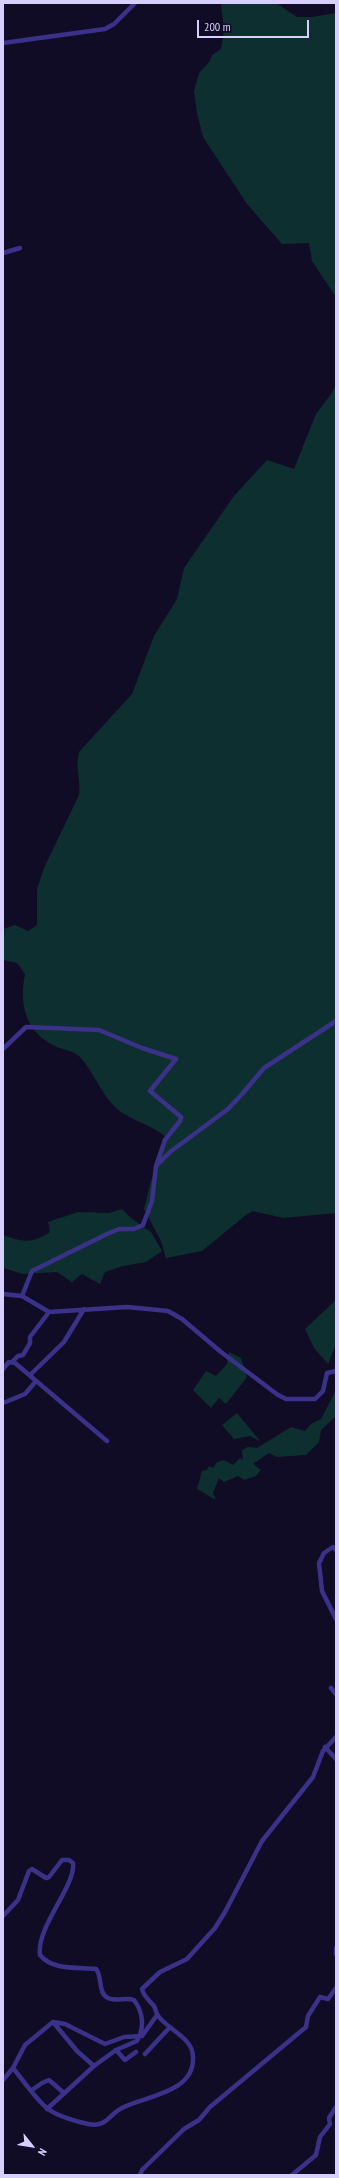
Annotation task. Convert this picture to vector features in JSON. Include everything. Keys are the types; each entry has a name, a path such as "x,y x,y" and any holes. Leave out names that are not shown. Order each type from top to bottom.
{"street":[{"path":"3,43 105,29 114,24 135,3"},
{"path":"3,253 20,248"},
{"path":"156,1166 170,1152 228,1109 243,1094 264,1068 336,1021"},
{"path":"3,1049 26,1027 99,1030 142,1048 176,1058 150,1091 181,1118 180,1122 165,1140 156,1166 152,1201 143,1225 134,1229 119,1229 32,1271 22,1296"},
{"path":"3,1294 22,1296 49,1312 127,1307 170,1312 182,1319 247,1372 285,1399 315,1399 323,1391 327,1373 336,1371"},
{"path":"30,1375 64,1342 84,1309"},
{"path":"3,1369 8,1363 24,1354 30,1343 30,1337 49,1312"},
{"path":"13,1361 107,1441"},
{"path":"3,1403 25,1394 36,1381"},
{"path":"336,1550 333,1547 325,1552 319,1563 322,1591 336,1618"},
{"path":"331,1688 336,1694"},
{"path":"13,2068 47,2109 55,2114 87,2124 101,2124 111,2118 122,2108 166,2092 179,2085 191,2069 193,2050 188,2043 157,2015 155,2007 143,1993 143,1988 160,1972 187,1959 218,1924 262,1841 313,1778 325,1748 336,1737"},
{"path":"325,1748 336,1759"},
{"path":"3,1916 18,1900 29,1871 35,1870 46,1878 49,1877 62,1860 69,1860 73,1863 72,1876 48,1925 40,1955 48,1962 65,1967 96,1969 101,1979 101,1989 107,1997 134,2000 142,2016 139,2037"},
{"path":"336,1948 336,1954"},
{"path":"140,2175 142,2170 184,2129 199,2120 210,2107 294,2039 307,2026 308,2016 319,1998 328,1999 336,1988"},
{"path":"47,2109 94,2066 116,2050 137,2041 139,2037 146,2032 157,2015"},
{"path":"3,2080 13,2068 25,2045 53,2022 65,2024 105,2044 124,2037 139,2037"},
{"path":"53,2022 77,2051 94,2066"},
{"path":"145,2054 170,2027"},
{"path":"116,2050 125,2060 136,2052"},
{"path":"32,2090 42,2082 49,2080 64,2093"},
{"path":"292,2175 316,2155 320,2137 329,2125 329,2118 336,2107"}],"green space":[{"path":"221,3 276,3 297,17 312,17 336,13 336,297 312,261 309,243 282,244 247,204 203,137 197,113 194,91 199,73 210,61 212,55 221,49 224,31"},
{"path":"336,384 336,1213 283,1218 253,1211 202,1251 166,1258 161,1241 144,1209 151,1181 167,1138 154,1129 125,1115 113,1105 104,1094 89,1068 77,1055 71,1051 55,1046 37,1033 26,1016 23,996 25,974 17,963 3,960 3,929 15,925 28,931 37,925 37,889 44,868 79,795 79,752 132,694 154,636 177,599 184,568 234,496 267,460 294,469 316,414 332,393"},
{"path":"122,1209 131,1218 151,1232 162,1251 146,1262 123,1266 105,1272 100,1284 82,1274 72,1282 57,1272 23,1274 3,1268 3,1235 27,1241 38,1239 50,1232 48,1222 78,1212 109,1213"},
{"path":"336,1300 336,1344 328,1364 314,1348 305,1329"},
{"path":"229,1352 241,1358 247,1377 226,1404 219,1398 211,1408 193,1390 206,1371 216,1376 227,1364"},
{"path":"336,1390 336,1416 321,1430 319,1442 306,1455 277,1457 269,1453 253,1464 261,1470 256,1476 244,1480 238,1476 224,1482 219,1478 213,1493 216,1500 197,1489 202,1471 207,1470 209,1466 213,1468 217,1462 224,1460 233,1465 240,1458 243,1460 242,1450 248,1447 257,1448 291,1427 305,1431 311,1424 321,1419"},
{"path":"237,1413 260,1441 250,1436 234,1439 222,1425"}]}
